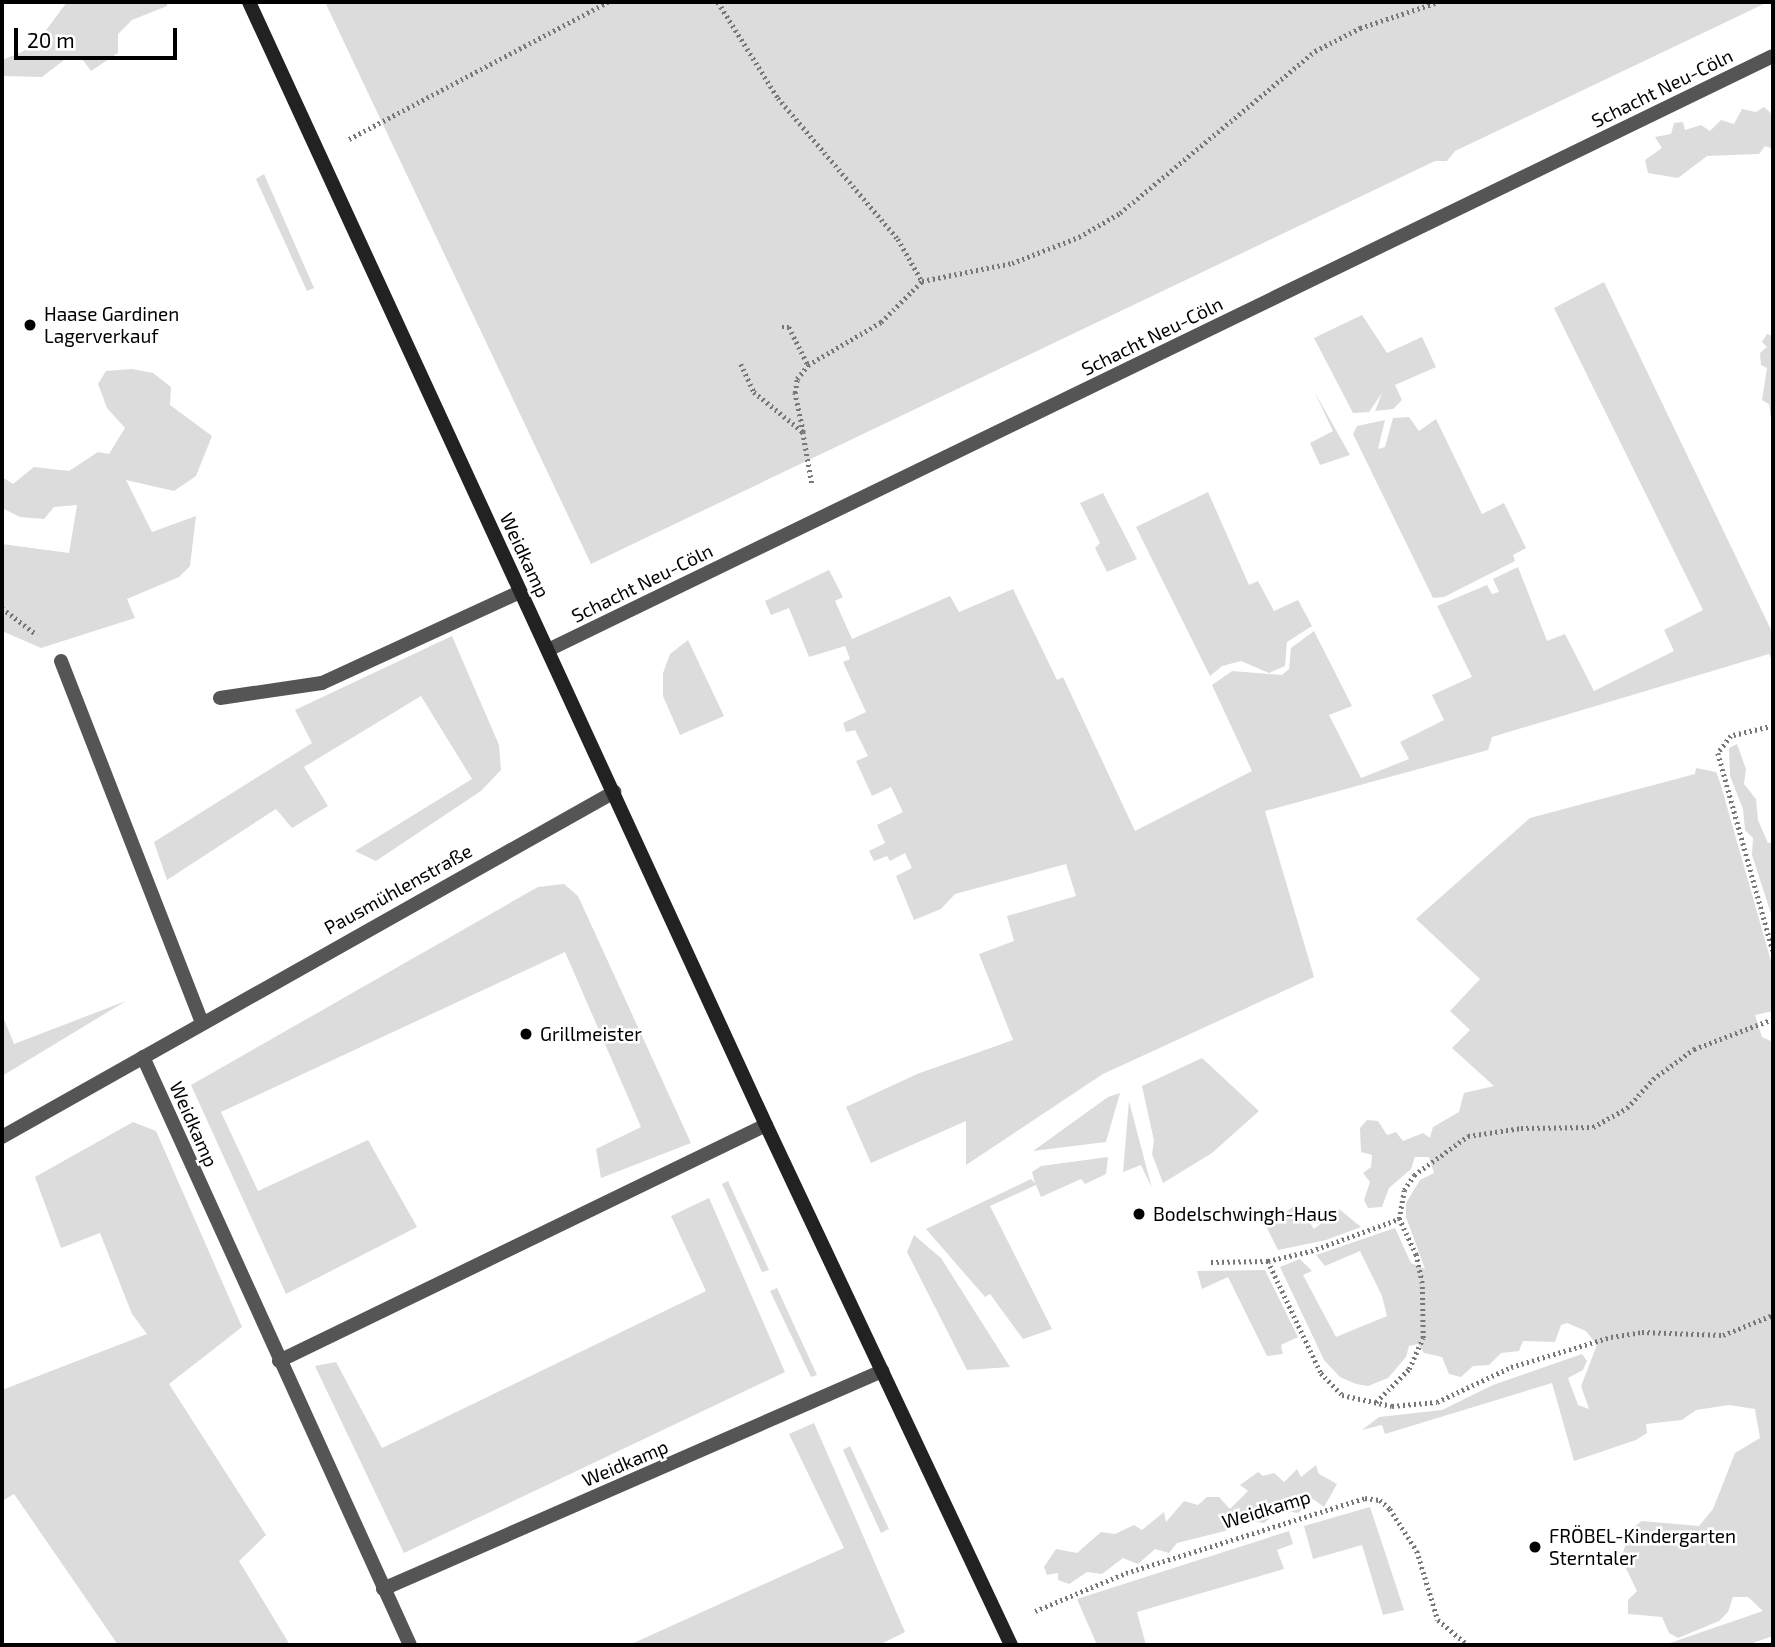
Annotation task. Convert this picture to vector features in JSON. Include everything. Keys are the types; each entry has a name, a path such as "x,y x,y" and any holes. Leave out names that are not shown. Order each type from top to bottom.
{"street":[{"name":"Weidkamp","path":"249,2 766,1125 1011,1645"},
{"name":"Schacht Neu-Cöln","path":"548,650 1773,56"},
{"path":"220,698 323,683 520,592"},
{"path":"61,661 201,1021"},
{"name":"Pausmühlenstraße","path":"2,1138 201,1021 614,792"},
{"name":"Weidkamp","path":"143,1057 410,1645"},
{"path":"279,1361 766,1125"},
{"name":"Weidkamp","path":"383,1589 882,1371"}],"path":[{"path":"319,155 608,2"},
{"path":"718,2 778,98 898,239 922,281"},
{"path":"818,520 795,394 797,379 808,365 881,322 922,281 1012,263 1079,237 1120,213 1307,56 1360,28 1438,2"},
{"path":"782,327 789,327 808,365"},
{"path":"741,364 754,392 803,432"},
{"path":"2,608 61,661"},
{"path":"1773,726 1731,736 1718,753 1773,951"},
{"path":"1375,1403 1409,1369 1423,1338 1422,1283 1416,1255 1399,1219 1404,1190 1414,1175 1468,1136 1521,1128 1593,1127 1627,1108 1653,1079 1694,1049 1773,1019"},
{"path":"1211,1262 1268,1261 1311,1251 1399,1219"},
{"path":"1268,1261 1321,1373 1342,1395 1375,1403 1417,1406 1437,1402 1511,1367 1611,1337 1642,1332 1723,1335 1773,1315"},
{"name":"Weidkamp","path":"1001,1625 1126,1573 1365,1498 1380,1500 1390,1509 1417,1551 1438,1620 1468,1645"}],"shaded area":[{"path":"67,2 167,2 167,6 132,20 118,34 118,53 91,71 80,56 64,60 42,77 2,76 2,60 22,52 41,37"},
{"path":"325,2 1768,2 1455,151 1447,161 1435,161 591,564"},
{"path":"1764,107 1773,115 1773,149 1765,146 1759,154 1707,156 1678,178 1648,173 1645,160 1662,148 1655,137 1671,134 1674,123 1683,122 1685,130 1701,125 1710,131 1721,120 1734,124 1742,109 1756,112"},
{"path":"264,174 314,288 307,291 256,179"},
{"path":"1604,282 1773,634 1773,663 1769,654 1492,737 1488,750 1265,811 1314,977 1103,1074 966,1165 966,1121 871,1163 846,1107 917,1074 1013,1040 979,954 1014,941 1007,916 1076,896 1066,864 955,894 941,909 914,920 896,876 912,868 905,853 890,861 887,856 874,861 869,851 885,843 877,825 903,812 891,787 872,796 856,761 868,756 855,730 846,732 843,723 866,712 843,662 850,659 845,646 809,657 789,608 771,615 765,601 829,570 843,597 835,601 852,639 950,596 959,612 1013,589 1057,680 1063,677 1135,831 1252,771 1212,685 1232,671 1282,675 1289,669 1291,648 1314,631 1352,706 1329,715 1361,778 1409,759 1400,742 1444,720 1432,695 1472,677 1437,606 1487,585 1492,594 1499,592 1493,579 1518,567 1547,641 1565,634 1594,691 1674,651 1664,630 1703,610 1554,308"},
{"path":"1362,315 1387,353 1422,337 1436,367 1395,385 1402,400 1393,409 1375,411 1382,393 1369,412 1353,413 1314,338"},
{"path":"1767,334 1773,336 1773,426 1769,404 1762,400 1767,368 1761,365 1760,353 1767,347 1762,342"},
{"path":"132,369 153,373 171,387 170,405 212,436 196,476 174,491 126,480 152,532 196,516 190,566 179,577 127,599 135,618 41,648 2,631 2,544 69,553 77,505 54,507 44,519 20,517 2,508 2,477 13,484 34,467 69,471 98,452 109,454 125,428 107,408 98,384 106,371"},
{"path":"1314,391 1350,455 1320,465 1310,443 1333,431"},
{"path":"1409,417 1419,431 1436,419 1482,514 1504,503 1526,548 1513,555 1515,561 1444,597 1433,598 1353,434 1357,426 1385,420 1378,449 1385,447 1393,418"},
{"path":"1208,492 1249,585 1258,581 1274,611 1298,600 1312,626 1287,642 1285,666 1269,673 1241,661 1222,666 1210,676 1136,527"},
{"path":"1103,493 1137,559 1107,572 1095,548 1100,543 1080,503"},
{"path":"452,636 499,745 501,770 481,791 376,861 355,851 472,779 421,696 304,767 328,806 292,828 276,809 167,880 154,842 312,743 295,710"},
{"path":"688,640 724,716 680,735 663,696 663,673 670,654"},
{"path":"1737,744 1746,769 1744,784 1756,799 1758,820 1768,843 1773,842 1773,920 1752,855 1753,838 1745,830 1743,809 1730,776 1729,748"},
{"path":"1696,768 1716,772 1720,782 1773,968 1773,1011 1755,1015 1762,1037 1773,1042 1773,1636 1747,1645 1664,1645 1763,1611 1748,1597 1733,1597 1728,1612 1719,1621 1678,1638 1669,1633 1662,1617 1628,1614 1628,1600 1637,1591 1621,1558 1631,1529 1642,1521 1699,1526 1713,1509 1735,1453 1760,1438 1755,1409 1729,1405 1696,1410 1682,1420 1646,1424 1647,1433 1636,1440 1574,1461 1552,1383 1385,1434 1382,1425 1362,1430 1379,1417 1442,1410 1493,1385 1582,1354 1587,1361 1583,1370 1568,1378 1578,1405 1589,1409 1581,1386 1597,1345 1586,1331 1567,1323 1561,1325 1555,1342 1523,1341 1519,1351 1501,1353 1489,1365 1473,1366 1461,1377 1449,1374 1442,1357 1424,1353 1418,1344 1409,1346 1406,1357 1388,1378 1368,1386 1356,1384 1340,1377 1324,1360 1280,1267 1300,1259 1312,1271 1303,1275 1336,1337 1387,1316 1382,1296 1360,1251 1325,1266 1316,1255 1395,1228 1411,1263 1425,1269 1406,1217 1406,1203 1420,1180 1434,1173 1429,1157 1415,1157 1411,1169 1389,1188 1382,1207 1368,1208 1364,1200 1370,1182 1363,1173 1371,1167 1372,1155 1361,1152 1360,1128 1367,1120 1378,1121 1387,1135 1396,1132 1403,1141 1423,1133 1430,1138 1433,1127 1459,1112 1464,1093 1494,1086 1452,1048 1470,1030 1450,1011 1480,979 1416,919 1530,818 1695,774"},
{"path":"564,884 578,896 691,1143 601,1178 596,1149 641,1127 565,952 221,1112 258,1191 368,1140 417,1227 286,1294 191,1085 538,887"},
{"path":"126,1001 2,1076 2,1014 14,1044"},
{"path":"1202,1058 1259,1111 1212,1153 1163,1183 1152,1154 1154,1141 1142,1086"},
{"path":"1120,1093 1106,1142 1033,1151 1108,1097"},
{"path":"1129,1101 1152,1188 1141,1165 1123,1172"},
{"path":"133,1122 156,1131 242,1327 169,1384 266,1535 239,1561 290,1645 118,1645 14,1494 2,1501 2,1390 147,1334 132,1314 100,1233 61,1248 35,1177"},
{"path":"1108,1157 1106,1174 1085,1184 1081,1179 1041,1197 1036,1185 990,1206 1052,1329 1023,1339 990,1294 985,1297 926,1229 1031,1179 1035,1183 1032,1172 1041,1166"},
{"path":"728,1181 769,1270 762,1272 722,1184"},
{"path":"709,1198 785,1372 404,1553 315,1366 336,1362 382,1448 706,1291 671,1216"},
{"path":"1297,1204 1314,1229 1339,1209 1361,1227 1326,1240 1278,1250 1266,1226"},
{"path":"914,1235 941,1258 1010,1367 967,1370 907,1252"},
{"path":"1265,1270 1298,1337 1281,1345 1283,1354 1267,1356 1228,1277 1202,1289 1197,1271"},
{"path":"777,1288 817,1375 811,1377 770,1291"},
{"path":"814,1423 905,1632 879,1645 629,1645 844,1548 789,1434"},
{"path":"850,1446 889,1529 881,1533 843,1450"},
{"path":"1316,1465 1319,1474 1337,1484 1324,1507 1313,1499 1298,1513 1280,1510 1264,1523 1239,1519 1229,1530 1177,1543 1169,1553 1155,1549 1138,1564 1123,1558 1102,1574 1087,1572 1069,1584 1058,1580 1058,1573 1047,1575 1044,1567 1056,1549 1077,1553 1101,1532 1115,1534 1134,1525 1142,1530 1164,1512 1166,1522 1184,1501 1198,1505 1207,1497 1219,1497 1230,1509 1248,1491 1240,1485 1258,1472 1263,1476 1274,1473 1284,1482 1297,1469 1301,1477"},
{"path":"1370,1507 1404,1610 1383,1615 1362,1545 1313,1559 1304,1526"},
{"path":"1289,1531 1293,1544 1277,1550 1284,1569 1137,1612 1146,1645 1097,1645 1077,1599"}],"place":[{"name":"Haase Gardinen Lagerverkauf","path":"30,325"},
{"name":"Grillmeister","path":"526,1034"},
{"name":"Bodelschwingh-Haus","path":"1139,1214"},
{"name":"FRÖBEL-Kindergarten Sterntaler","path":"1535,1547"}]}
